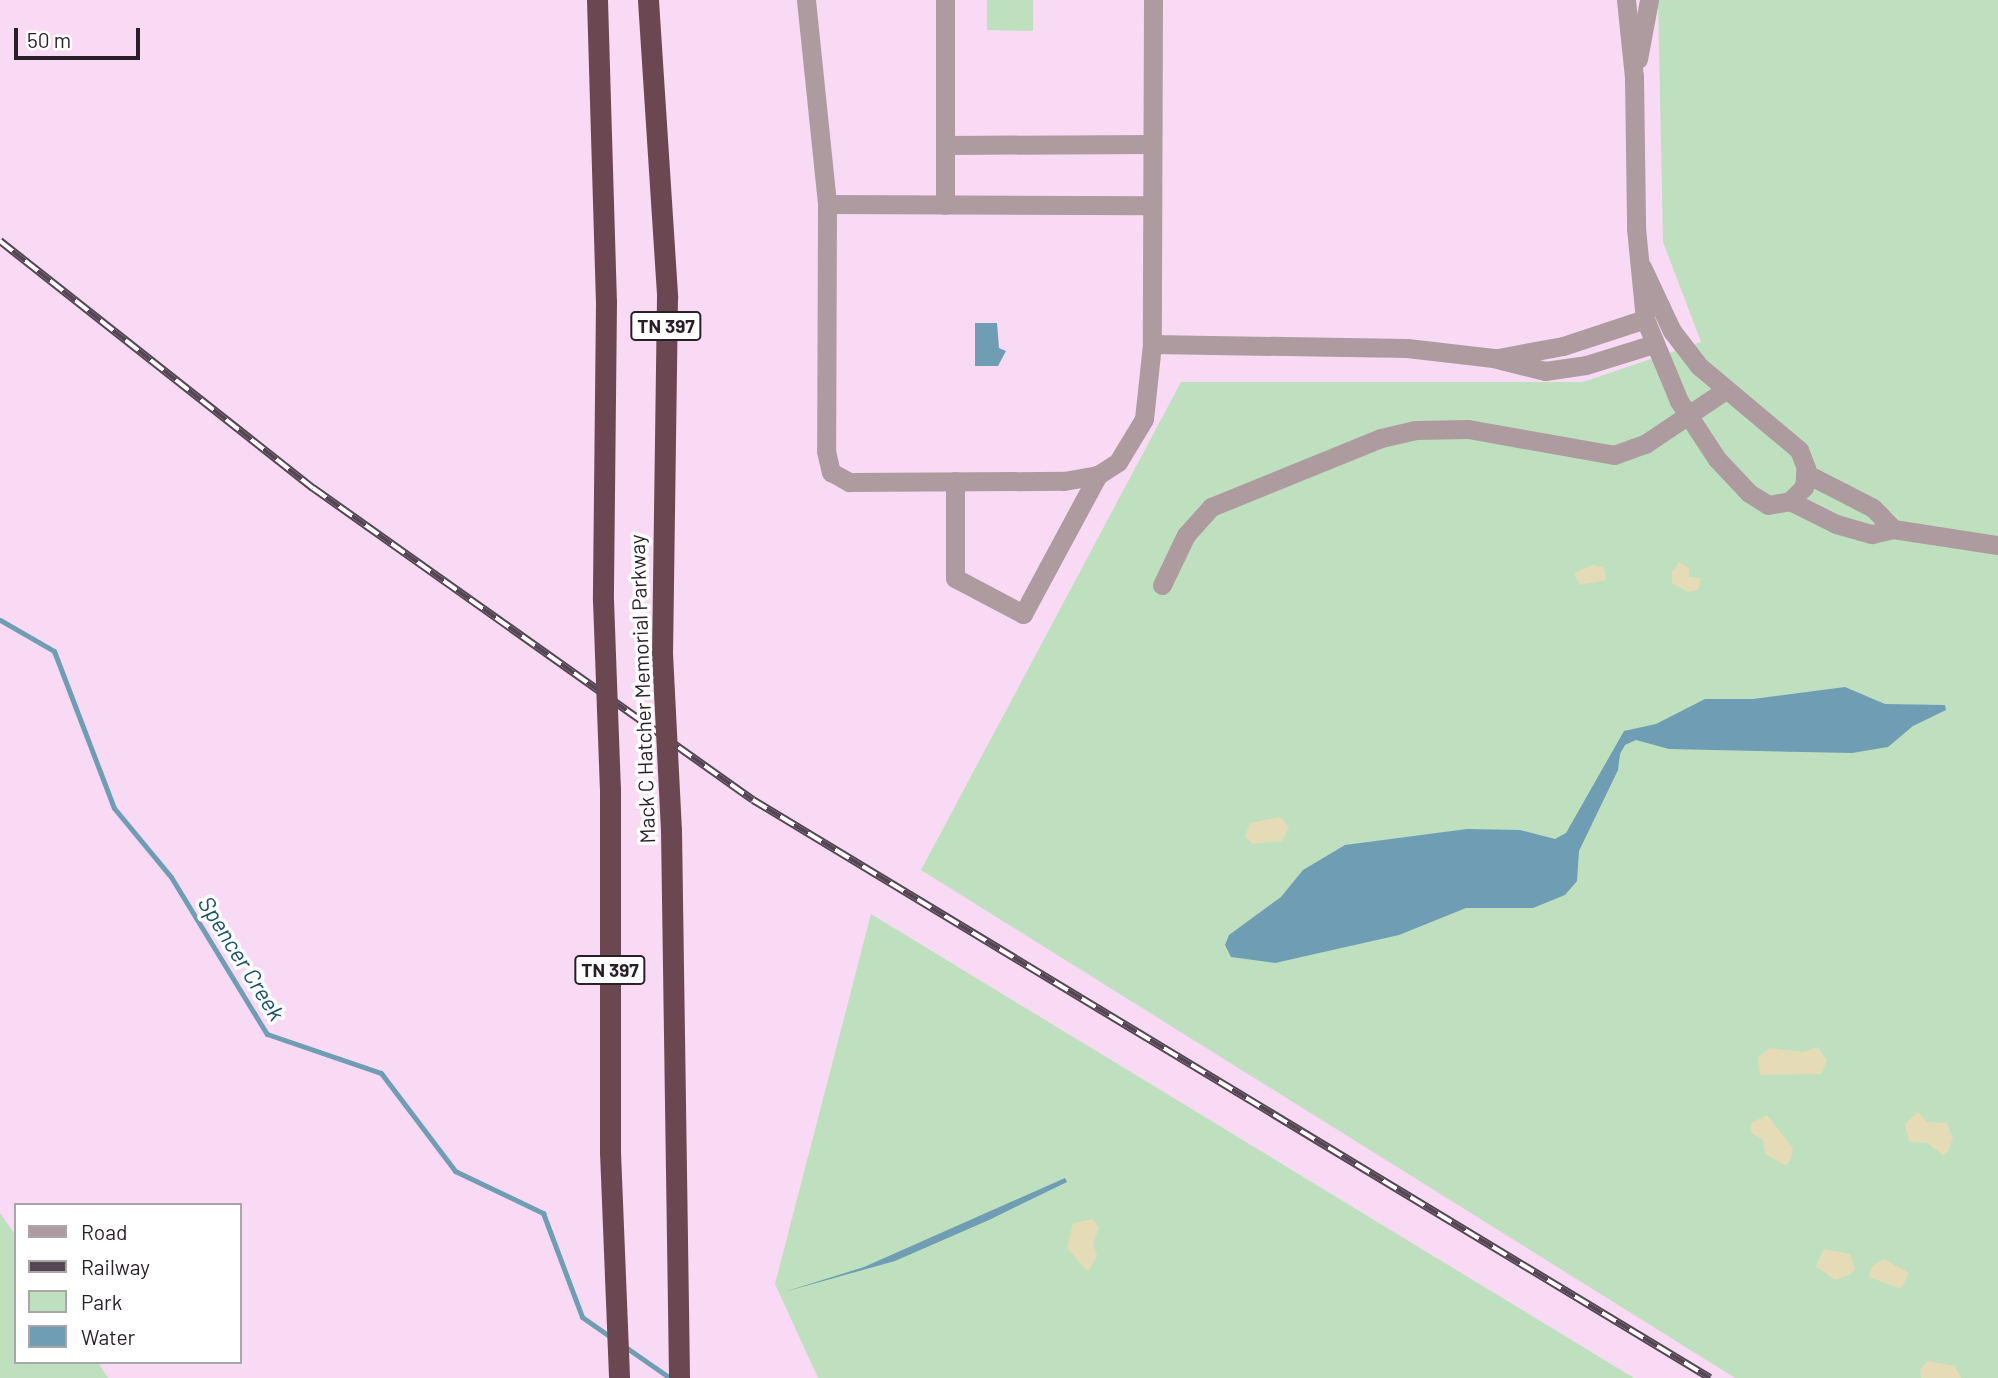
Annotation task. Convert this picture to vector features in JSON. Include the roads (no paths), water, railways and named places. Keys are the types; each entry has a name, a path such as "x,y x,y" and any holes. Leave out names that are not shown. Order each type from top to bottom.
{"highway":[{"name":"Mack C Hatcher Memorial Parkway","path":"597,0 606,302 603,600 610,788 610,1152 619,1378"},
{"name":"Mack C Hatcher Memorial Parkway","path":"648,0 667,297 662,653 671,830 679,1378"}],"street":[{"path":"806,0 827,204 829,468 837,478 849,482 1064,481 1098,475 1118,462 1144,419 1152,344 1153,0"},
{"path":"945,0 945,205"},
{"path":"1626,0 1634,77 1636,228 1642,267 1644,319 1689,416 1717,458 1749,493 1768,505 1790,501 1848,527 1872,534 1893,529 1998,545"},
{"path":"1634,77 1649,0"},
{"path":"945,145 1153,144"},
{"path":"827,204 1152,205"},
{"path":"1642,267 1672,331 1724,391 1799,450 1805,473 1804,487 1790,501"},
{"path":"1493,358 1563,346 1644,319"},
{"path":"1152,344 1375,346 1493,358 1526,369 1565,370 1654,344"},
{"path":"1162,585 1186,535 1211,507 1381,438 1415,430 1468,429 1614,455 1636,449 1724,391"},
{"path":"1805,473 1874,508 1893,529"},
{"path":"955,481 955,578 1023,614 1098,475"}],"water":[{"path":"975,323 997,323 999,348 1006,351 998,366 975,366"},
{"path":"1845,687 1885,704 1945,705 1946,710 1913,726 1888,747 1852,753 1669,749 1636,740 1625,745 1620,754 1618,770 1579,851 1577,881 1565,895 1533,908 1466,908 1399,935 1275,963 1231,957 1225,945 1229,935 1281,897 1303,870 1345,845 1467,829 1520,830 1555,839 1566,833 1624,731 1656,724 1705,699 1753,699"},
{"path":"1065,1178 1067,1182 895,1261 784,1292 864,1267"}],"waterway":[{"name":"Spencer Creek","path":"0,620 54,651 114,808 171,877 267,1034 381,1073 455,1171 543,1213 582,1317 613,1339"},
{"name":"Spencer Creek","path":"624,1346 670,1378"}],"railway":[{"path":"0,241 313,488 753,800 1710,1378"}]}
